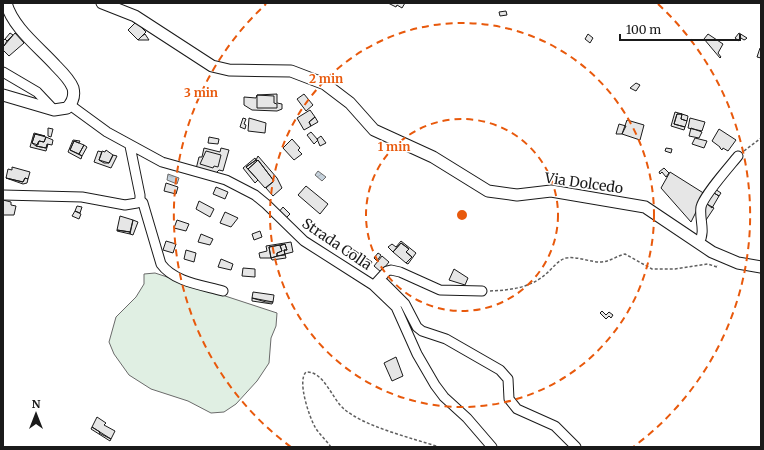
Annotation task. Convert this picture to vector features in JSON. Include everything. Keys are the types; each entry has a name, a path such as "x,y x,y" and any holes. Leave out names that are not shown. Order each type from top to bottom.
{"main road":[{"path":"3,95 54,110 67,108 73,98 71,84 17,24 9,13 6,3"},
{"name":"Via Dolcedo","path":"102,3 135,16 212,66 229,70 291,71 325,84 350,103 374,130 433,157 488,191 518,195 551,191 645,207 712,252 738,263 761,267"}],"street":[{"path":"3,72 37,92 54,110"},
{"name":"Strada Colla","path":"70,105 91,121 130,146 168,164 226,180 255,195 304,241 376,283 396,307 417,354 440,391 453,407 467,418 492,447"},
{"path":"130,146 140,200 143,203 161,264 175,277 223,291"},
{"path":"699,243 703,237 701,206 719,179 738,156"},
{"path":"3,195 82,197 125,205 136,203 140,200"},
{"path":"376,283 383,275 391,270 400,272 440,290 482,290"},
{"path":"376,283 384,283 405,304 417,327 422,331 432,336 446,339 500,370 508,379 509,399 516,408 555,426 576,447"}],"path":[{"path":"738,156 761,138"},
{"path":"482,290 507,290 532,284 566,258 574,258 592,262 606,262 625,254 643,262 647,267 662,269 708,264 717,267 716,264 710,261"},
{"path":"331,447 315,427 310,415 302,380 306,372 315,374 329,389 342,408 351,415 391,431 439,447"}],"green space":[{"path":"155,273 277,313 276,326 271,338 269,363 257,381 236,404 224,412 211,413 188,401 151,389 129,375 114,354 109,342 116,317 136,297 144,284 144,274"}],"water":[{"path":"318,171 326,177 322,181 315,175"},
{"path":"168,174 179,178 177,184 167,180"}],"building":[{"path":"388,3 405,3 402,8"},
{"path":"506,11 507,15 500,16 499,12"},
{"path":"136,22 146,32 138,40 128,30"},
{"path":"10,33 13,35 7,41 5,39"},
{"path":"15,33 24,43 9,56 3,50 3,47"},
{"path":"739,33 747,38 744,40 741,38 739,41 735,38"},
{"path":"145,34 149,40 138,40 142,36"},
{"path":"588,34 593,38 590,43 585,39"},
{"path":"708,34 723,44 718,53 721,57 720,58 704,39"},
{"path":"5,39 7,41 4,46 3,41"},
{"path":"760,48 761,49 761,58 757,57"},
{"path":"636,83 640,85 636,91 630,88"},
{"path":"277,94 277,103 282,104 282,109 277,111 252,110 244,105 244,97 256,98 257,95"},
{"path":"304,94 313,105 306,111 297,99"},
{"path":"257,95 274,96 274,103 277,104 277,108 257,108"},
{"path":"310,110 315,117 309,122 311,126 304,130 297,118"},
{"path":"675,112 682,114 677,114 674,124 685,127 684,130 671,126"},
{"path":"677,114 682,114 681,119 687,121 685,127 674,124"},
{"path":"682,114 688,116 687,121 681,119"},
{"path":"315,117 318,122 311,126 309,122"},
{"path":"243,118 246,119 244,124 246,125 245,129 240,127"},
{"path":"249,118 266,123 265,133 248,131"},
{"path":"690,118 705,122 702,131 688,128"},
{"path":"627,120 644,125 640,140 622,134"},
{"path":"619,124 626,126 622,134 616,134"},
{"path":"48,128 53,129 51,137 48,136"},
{"path":"691,128 702,132 699,138 689,136"},
{"path":"719,129 736,140 728,151 723,148 722,150 712,141"},
{"path":"311,132 318,140 314,144 307,135"},
{"path":"34,133 45,136 35,134 32,143 36,146 46,148 48,144 46,151 30,147"},
{"path":"35,134 46,137 44,142 39,141 38,145 32,143"},
{"path":"321,136 326,143 320,146 317,139"},
{"path":"46,137 53,140 52,145 47,144 46,148 36,146 39,141 44,142"},
{"path":"209,137 219,139 218,144 208,143"},
{"path":"695,138 707,141 704,148 692,144"},
{"path":"292,139 300,148 298,150 302,154 294,160 283,148"},
{"path":"73,140 80,141 79,143 74,141 70,150 82,156 81,159 68,152"},
{"path":"74,141 84,145 79,154 70,150"},
{"path":"84,145 87,147 82,156 79,154"},
{"path":"204,148 220,152 221,148 229,150 223,171 219,170 215,174 196,169 199,157 202,157"},
{"path":"666,148 672,149 671,153 665,151"},
{"path":"106,150 113,155 109,163 99,160 102,151 105,152"},
{"path":"98,151 102,152 99,160 104,163 109,163 113,155 117,156 111,168 94,162"},
{"path":"206,151 221,155 218,167 214,166 213,168 200,164"},
{"path":"258,156 277,178 282,188 273,196 266,188 274,181 258,160 256,160"},
{"path":"255,158 256,160 246,167 258,180 255,183 243,168"},
{"path":"256,160 257,161 248,169 246,167"},
{"path":"258,160 274,181 265,188 248,169"},
{"path":"12,167 30,172 28,179 25,178 23,182 6,178 8,169 12,170"},
{"path":"664,168 669,173 666,177 662,172 660,174 659,172"},
{"path":"670,172 705,194 691,222 661,188"},
{"path":"6,178 23,182 25,178 28,179 27,183 23,184"},
{"path":"166,183 178,187 176,194 164,191"},
{"path":"306,186 328,204 320,214 298,195"},
{"path":"216,187 228,192 225,199 213,194"},
{"path":"715,189 721,193 719,196 714,193 711,195"},
{"path":"714,193 719,196 712,208 707,204 711,195"},
{"path":"3,200 11,202 11,205 16,206 14,215 3,215"},
{"path":"199,201 214,209 210,217 196,209"},
{"path":"707,204 714,208 706,220 702,212"},
{"path":"77,206 82,207 80,213 75,211"},
{"path":"283,207 290,214 285,219 278,213"},
{"path":"75,211 81,214 79,219 72,216"},
{"path":"225,212 238,218 231,227 220,223"},
{"path":"120,216 133,220 130,232 117,230"},
{"path":"133,220 138,222 133,235 130,234"},
{"path":"177,220 189,224 186,231 174,228"},
{"path":"117,231 130,232 130,234"},
{"path":"260,231 262,237 254,240 252,234"},
{"path":"201,234 213,239 210,245 198,242"},
{"path":"166,241 176,244 173,253 163,250"},
{"path":"401,241 416,253 408,264 406,263 412,257 406,252 409,249 401,243 393,252 388,247 392,244 396,247"},
{"path":"291,242 293,252 285,254 284,250 287,250 285,244 269,247 271,258 260,258 259,253 267,251 266,246"},
{"path":"401,243 409,249 406,252 412,257 406,263 393,252"},
{"path":"285,244 287,250 284,250 285,255 277,256 277,253 282,251 280,246"},
{"path":"280,245 282,251 277,253 277,256 271,258 269,247"},
{"path":"351,248 372,262 367,270 346,256"},
{"path":"186,250 196,253 194,262 184,259"},
{"path":"378,253 381,255 377,261 374,258"},
{"path":"285,254 286,258 272,260 271,258"},
{"path":"382,256 389,262 381,272 374,266"},
{"path":"221,259 233,264 231,270 218,267"},
{"path":"243,268 255,269 255,277 242,276"},
{"path":"454,269 468,278 465,285 449,280"},
{"path":"253,292 274,295 273,302 252,298"},
{"path":"252,298 266,302 273,302 272,304 252,301"},
{"path":"602,311 606,315 609,312 613,315 611,318 609,316 606,319 600,313"},
{"path":"396,357 403,376 392,381 384,363"},
{"path":"97,417 106,423 104,425 115,431 111,439 92,427"},
{"path":"92,427 100,432 99,433 111,439 110,441 91,429"}]}
